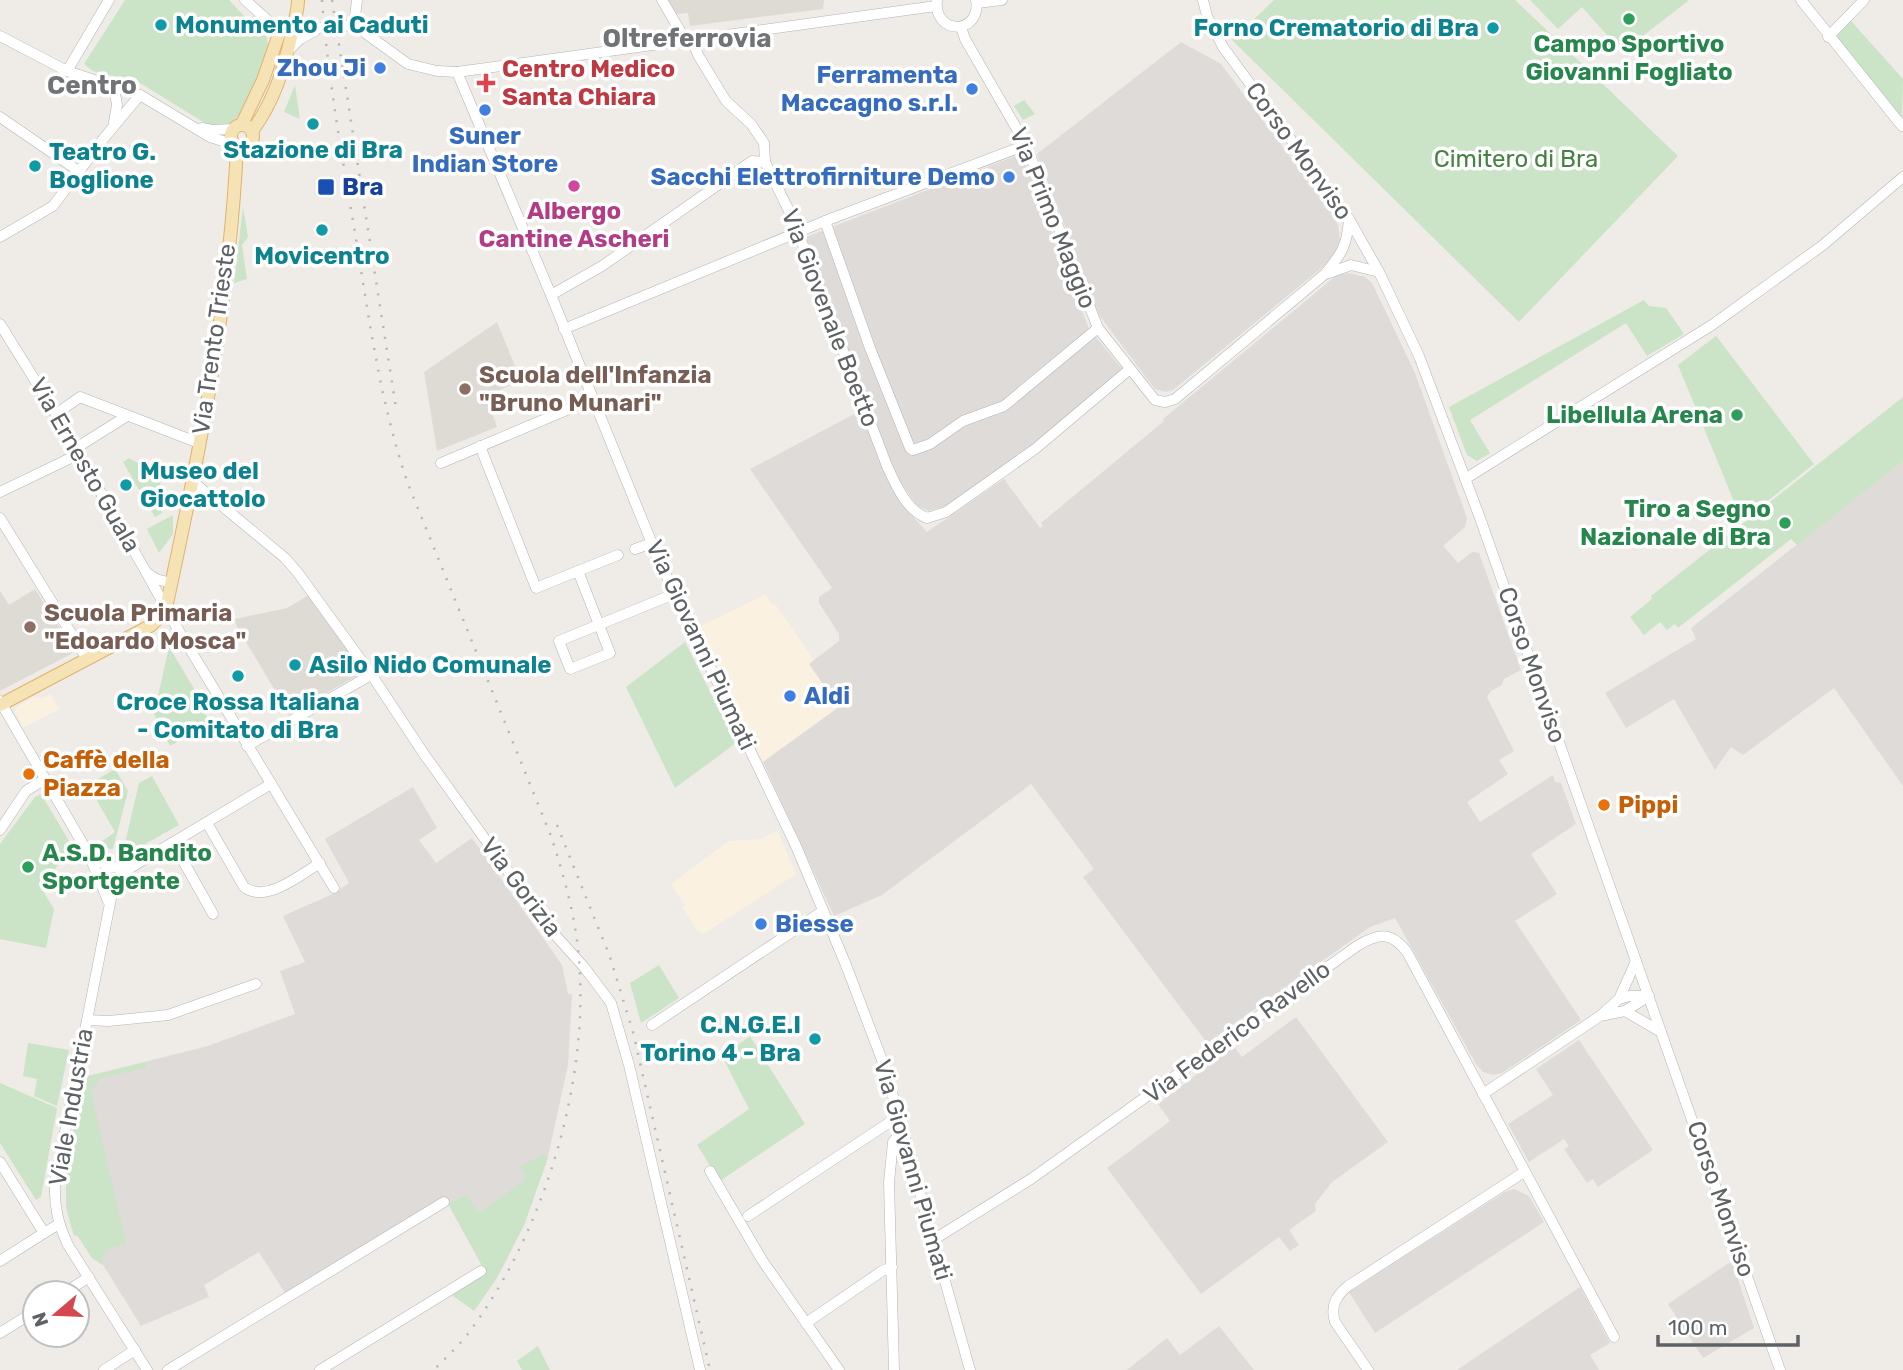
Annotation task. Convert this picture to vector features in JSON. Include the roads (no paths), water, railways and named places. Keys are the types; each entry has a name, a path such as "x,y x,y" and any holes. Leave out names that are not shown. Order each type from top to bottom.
{"main road":[{"path":"242,128 263,80 276,37 286,31 298,10 298,0"},
{"path":"240,145 231,139 265,113 288,51 286,31"},
{"name":"Via Trento Trieste","path":"166,608 192,481 221,313 240,145 253,138 242,128"},
{"path":"1,704 149,626 166,608"}],"street":[{"path":"67,71 109,0"},
{"path":"245,0 286,31 354,25 408,64 437,71 457,72 689,41 937,3 942,21 954,27 972,21 977,1 1002,0"},
{"path":"354,25 357,0"},
{"name":"Via Giovenale Boetto","path":"662,0 726,101 751,124 764,143 765,162 793,219 887,466 914,511 927,519 938,516 1035,449 1130,369"},
{"path":"1195,0 1207,16"},
{"name":"Corso Monviso","path":"1203,0 1207,16 1223,47 1349,219 1379,272 1419,356 1780,1370"},
{"path":"1801,0 1828,37 1903,125"},
{"path":"1828,37 1864,0"},
{"name":"Via Primo Maggio","path":"961,26 965,38 1026,145 1098,328 1156,400 1165,402 1175,399 1325,274 1343,253"},
{"path":"288,51 300,39 319,29"},
{"path":"0,36 67,71 140,95 210,137 240,145"},
{"name":"Via Giovanni Piumati","path":"457,72 674,594 796,846 876,1041 970,1370"},
{"path":"109,132 117,114 114,87"},
{"path":"0,237 54,206 140,95"},
{"path":"0,117 80,172"},
{"path":"194,127 212,130 242,128"},
{"path":"564,329 797,232 1026,145"},
{"path":"551,295 602,266 752,162 765,162"},
{"path":"1465,479 1712,325 1823,245 1903,177"},
{"path":"1343,253 1349,219"},
{"path":"825,221 870,348 910,449 930,444 963,421 1004,406 1098,328"},
{"path":"1343,253 1366,248"},
{"name":"Via Primo Maggio","path":"1325,274 1351,265 1366,248"},
{"path":"1351,265 1379,272"},
{"name":"Via Ernesto Guala","path":"0,324 78,451 247,746 334,888"},
{"path":"56,414 80,397 199,443"},
{"path":"441,463 593,399"},
{"path":"0,492 78,451 127,416"},
{"path":"480,446 536,588 618,555"},
{"name":"Via Gorizia","path":"192,481 285,558 309,586 424,754 541,916 611,1003 629,1065 700,1370"},
{"path":"0,518 87,659"},
{"path":"635,549 652,543"},
{"path":"578,571 599,624 610,653 570,669 559,641 599,624 674,594"},
{"name":"Via Ernesto Guala","path":"146,572 156,579 171,583"},
{"path":"247,746 371,675"},
{"name":"Viale Industria","path":"1,704 88,852 102,880 109,905"},
{"path":"0,830 26,791 45,779"},
{"name":"Viale Industria","path":"147,1370 68,1245 54,1203 55,1183 109,905 117,877 271,784"},
{"path":"207,823 244,887 251,892 257,894 272,890 320,863"},
{"path":"173,843 213,914"},
{"path":"88,852 109,868 135,865"},
{"path":"652,1025 823,911"},
{"name":"Via Federico Ravello","path":"933,1240 1031,1179 1357,946 1378,936 1388,936 1399,941 1407,951 1483,1094"},
{"path":"1614,1337 1483,1094 1600,1016 1619,999 1636,961"},
{"path":"87,1020 109,1021 168,1015 256,984"},
{"path":"1619,999 1649,996"},
{"path":"1600,1016 1625,1012 1649,996"},
{"path":"1625,1012 1661,1032"},
{"path":"748,1216 899,1116"},
{"path":"894,1370 890,1176 892,1142 902,1130"},
{"path":"890,1176 898,1161 910,1156"},
{"path":"0,1162 44,1233"},
{"path":"710,1171 762,1260 839,1370"},
{"path":"1368,1370 1335,1322 1332,1313 1338,1295 1524,1172"},
{"path":"168,1370 444,1202"},
{"path":"0,1261 59,1224"},
{"path":"806,1323 892,1266"},
{"path":"320,1370 481,1271"},
{"path":"0,1333 21,1320"},
{"path":"104,1370 135,1350"}],"railway":[{"path":"322,0 340,146 371,328 398,453 408,484 551,836 568,892 578,949 578,1048 570,1099 541,1199 497,1291 466,1336 434,1370"},
{"path":"332,0 396,408"},
{"path":"557,825 610,957 633,1032 710,1370"}],"place":[{"name":"Campo Sportivo Giovanni Fogliato","path":"1629,19"},
{"name":"Monumento ai Caduti","path":"161,25"},
{"name":"Forno Crematorio di Bra","path":"1493,28"},
{"name":"Zhou Ji","path":"380,68"},
{"name":"Centro Medico Santa Chiara","path":"486,83"},
{"name":"Ferramenta Maccagno s.r.l.","path":"972,89"},
{"name":"Suner Indian Store","path":"485,110"},
{"name":"Stazione di Bra","path":"313,124"},
{"name":"Teatro G. Boglione","path":"35,166"},
{"name":"Sacchi Elettrofirniture Demo","path":"1009,177"},
{"name":"Albergo Cantine Ascheri","path":"574,186"},
{"name":"Bra","path":"326,187"},
{"name":"Movicentro","path":"322,230"},
{"name":"Scuola dell'Infanzia \"Bruno Munari\"","path":"465,389"},
{"name":"Libellula Arena","path":"1737,415"},
{"name":"Museo del Giocattolo","path":"126,485"},
{"name":"Tiro a Segno Nazionale di Bra","path":"1785,523"},
{"name":"Scuola Primaria \"Edoardo Mosca\"","path":"30,627"},
{"name":"Asilo Nido Comunale","path":"295,665"},
{"name":"Croce Rossa Italiana - Comitato di Bra","path":"238,676"},
{"name":"Aldi","path":"790,696"},
{"name":"Caffè della Piazza","path":"29,774"},
{"name":"Pippi","path":"1604,805"},
{"name":"A.S.D. Bandito Sportgente","path":"28,867"},
{"name":"Biesse","path":"761,924"},
{"name":"C.N.G.E.I Torino 4 - Bra","path":"815,1039"}],"district":[{"name":"Oltreferrovia","path":"687,38"},
{"name":"Centro","path":"92,85"}],"park label":[{"name":"Cimitero di Bra","path":"1516,159"}]}
